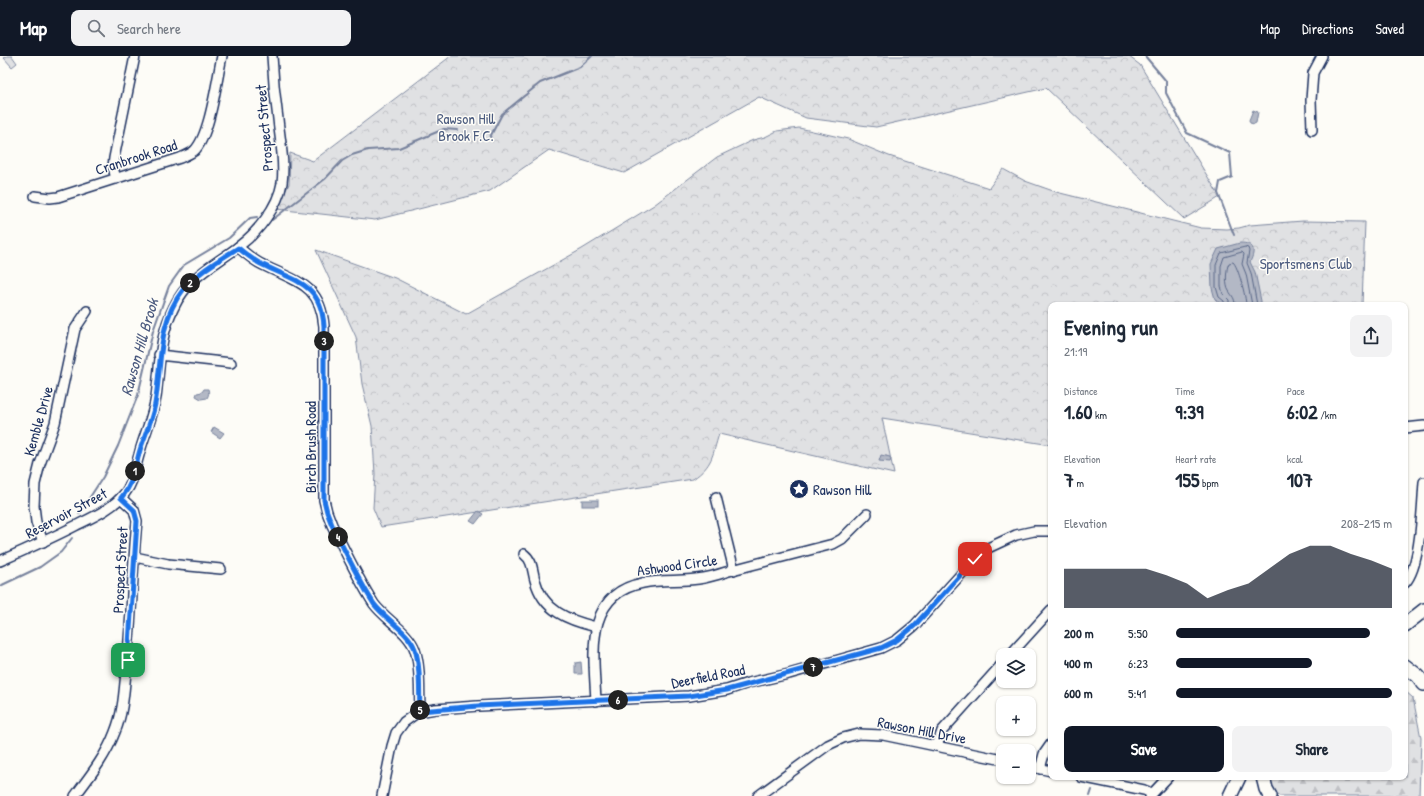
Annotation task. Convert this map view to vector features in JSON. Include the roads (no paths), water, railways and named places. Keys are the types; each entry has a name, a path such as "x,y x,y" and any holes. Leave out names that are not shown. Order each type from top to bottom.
{"highway":[{"path":"1408,623 1424,610"},
{"path":"1408,668 1418,676 1424,684"},
{"path":"1230,796 1238,780"},
{"path":"1264,780 1270,796"}],"street":[{"path":"116,179 114,158 135,56"},
{"name":"Cranbrook Road","path":"35,196 55,197 116,179 190,154 197,147 204,136 208,124 222,56"},
{"name":"Prospect Street","path":"75,796 103,756 119,722 128,660 136,516 134,510 121,498 133,479 139,455 153,413 160,355 167,321 183,291 194,279 208,267 238,248 259,227 278,197 282,184 283,168 274,94 272,56"},
{"path":"1312,130 1311,100 1313,73 1322,56"},
{"name":"Birch Brush Road","path":"238,248 264,266 294,278 307,288 315,297 320,307 324,326 324,500 332,525 375,605 406,636 415,649 420,711"},
{"name":"Kemble Drive","path":"43,542 36,522 34,500 35,484 40,464 55,423 75,329 86,311"},
{"path":"160,355 232,363"},
{"path":"1408,428 1424,426"},
{"path":"1408,578 1413,571 1417,557 1424,482"},
{"path":"716,497 734,570"},
{"name":"Reservoir Street","path":"0,561 43,542 104,511 121,498"},
{"name":"Ashwood Circle","path":"596,701 594,653 596,627 599,618 609,601 619,592 630,586 644,583 703,578 833,544 842,539 867,514"},
{"name":"Deerfield Road","path":"382,796 396,733 400,726 409,717 420,711 478,706 676,698 713,693 789,674 884,647 899,639 914,626 975,559 988,548 1016,535 1034,531 1048,532"},
{"path":"524,554 530,561 535,582 540,593 552,608 561,615 573,621 596,627"},
{"path":"134,557 168,564 221,569"},
{"path":"1016,648 1048,613"},
{"path":"938,746 942,731 996,671"},
{"name":"Rawson Hill Drive","path":"758,796 828,745 851,736 875,734 996,758"},
{"path":"1040,769 1044,754 1048,748"},
{"path":"1036,768 1048,770"},
{"path":"1096,780 1144,790 1151,795 1165,780"}],"water":[{"path":"1253,110 1258,112 1256,123 1254,124 1250,123 1249,120"},
{"path":"1240,243 1245,243 1251,246 1253,254 1250,262 1255,272 1261,302 1218,302 1215,299 1212,288 1211,264 1218,249"},
{"path":"204,389 208,389 209,394 207,398 201,399 196,396 197,393 202,392"},
{"path":"214,427 224,433 220,438 211,432"},
{"path":"881,455 890,457 890,462 879,461"},
{"path":"582,500 598,500 598,506 582,506"},
{"path":"478,511 483,514 475,524 470,521"},
{"path":"581,662 582,674 575,674 575,663"}],"waterway":[{"name":"Rawson Hill Brook","path":"489,139 502,114 540,83 580,67 592,56"},
{"name":"Rawson Hill Brook","path":"1145,56 1166,81 1166,93 1187,133 1230,153 1232,177 1220,182 1218,193 1234,235"},
{"name":"Rawson Hill Brook","path":"272,220 325,179 342,161 352,155 368,150 399,148 444,129 457,130"},
{"name":"Rawson Hill Brook","path":"79,514 103,477 118,446 138,395 153,331 169,286 184,265 229,238 250,218 257,217"},
{"name":"Rawson Hill Brook","path":"0,586 40,567 61,552 72,538"},
{"name":"Rawson Hill Brook","path":"1090,796 1092,790"}],"place":[{"name":"Rawson Hill","path":"799,489"}],"park label":[{"name":"Rawson Hill Brook F.C.","path":"466,126"},
{"name":"Sportsmens Club","path":"1306,263"}]}
